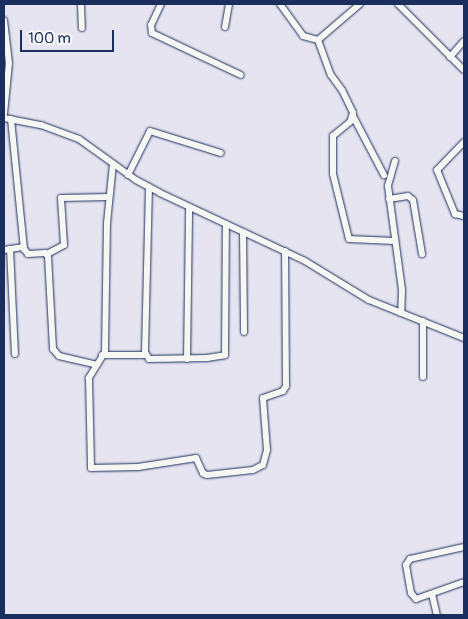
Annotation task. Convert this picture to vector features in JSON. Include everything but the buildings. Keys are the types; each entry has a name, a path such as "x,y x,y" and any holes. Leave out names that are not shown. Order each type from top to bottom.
{"street":[{"path":"81,4 82,28"},
{"path":"161,4 151,25 152,33 241,75"},
{"path":"225,27 229,4"},
{"path":"280,4 303,36 318,40"},
{"path":"318,40 360,4"},
{"path":"398,4 464,70"},
{"path":"4,20 9,63 4,114"},
{"path":"318,40 331,75 342,90 353,116 384,175"},
{"path":"450,57 464,41"},
{"path":"353,116 334,134 332,142 336,196 345,215 348,237 353,241 394,241"},
{"path":"109,196 61,198 64,245 48,254 28,254 24,247 7,119 66,133 149,187 285,252 369,300 464,338"},
{"path":"128,175 150,131 220,153"},
{"path":"464,142 437,170 455,214 464,216"},
{"path":"395,161 388,178 394,241 402,290 401,313"},
{"path":"113,164 109,196 102,355 95,364 89,378 91,468 138,467 196,458 203,474 207,475 261,467 267,450 263,398 284,391 286,386 285,252"},
{"path":"146,355 149,187"},
{"path":"389,199 408,196 413,200 422,254"},
{"path":"187,359 189,207"},
{"path":"102,355 146,355 152,359 187,359 225,355 226,224"},
{"path":"243,232 244,332"},
{"path":"15,354 7,250 24,247"},
{"path":"48,254 54,352 95,364"},
{"path":"423,321 423,377"},
{"path":"464,547 406,562 412,596 419,599 464,582"},
{"path":"432,594 437,615"}]}
